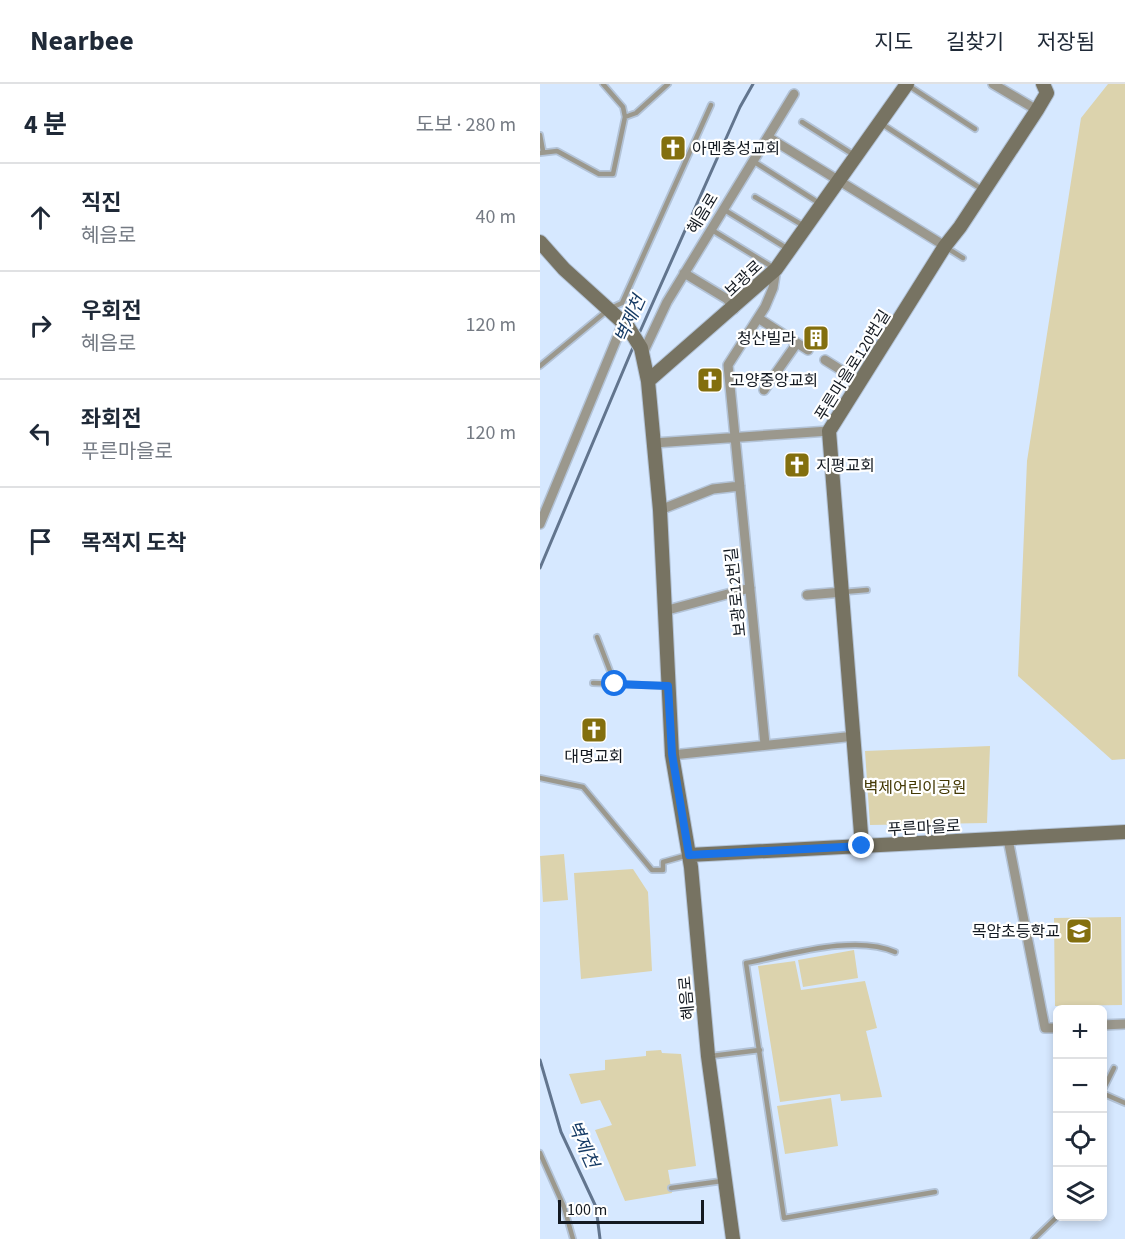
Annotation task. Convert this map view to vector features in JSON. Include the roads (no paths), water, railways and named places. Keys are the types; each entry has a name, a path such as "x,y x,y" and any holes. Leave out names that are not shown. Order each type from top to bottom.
{"main road":[{"name":"보광로","path":"648,381 734,309 776,269 907,84"},
{"name":"푸른마을로120번길","path":"862,846 829,430 945,246 1037,110 1047,93 1044,86"},
{"path":"540,242 564,269 626,324 642,351"},
{"name":"혜음로","path":"642,351 648,381 660,510 672,754 689,855 708,1056 733,1239"},
{"name":"푸른마을로","path":"689,855 1125,832"}],"street":[{"path":"993,84 1037,110"},
{"name":"혜음로","path":"642,351 684,273 794,94"},
{"path":"768,137 945,246"},
{"name":"보광로12번길","path":"765,744 728,365 758,318 773,288 776,269"},
{"path":"684,273 727,299 734,309"},
{"path":"758,318 808,350"},
{"path":"540,524 626,324"},
{"path":"764,390 797,343"},
{"path":"825,360 860,382"},
{"path":"654,442 829,430"},
{"path":"660,510 713,489 740,486"},
{"path":"664,611 750,588"},
{"path":"807,594 843,592"},
{"path":"672,754 855,736"},
{"path":"1008,839 1045,1028 1053,1028"},
{"path":"1107,1025 1125,1024"}],"lane":[{"path":"540,135 542,152 557,151 599,174 613,174 625,117 623,107 603,84"},
{"path":"625,117 636,113 668,84"},
{"name":"보광로","path":"907,84 975,129"},
{"path":"540,366 609,309 622,303 711,105"},
{"path":"802,122 856,156"},
{"path":"880,122 984,191"},
{"path":"753,161 822,205"},
{"path":"755,197 806,227"},
{"path":"723,209 790,250"},
{"path":"711,230 776,269"},
{"path":"945,246 963,258"},
{"path":"843,592 867,590"},
{"path":"597,637 615,684"},
{"path":"593,683 668,686"},
{"path":"540,778 584,787 652,870 663,870 663,862 689,855"},
{"path":"895,952 876,945 856,944 746,963 784,1218 935,1192"},
{"path":"708,1056 759,1050"},
{"path":"1107,1082 1114,1068"},
{"path":"1107,1094 1125,1103"},
{"path":"540,1153 564,1207 573,1239"},
{"path":"671,1188 725,1181"},
{"path":"1034,1239 1053,1221"}],"waterway":[{"name":"벽제천","path":"638,336 740,107 753,84"},
{"name":"벽제천","path":"540,568 634,345"},
{"name":"벽제천","path":"540,1060 561,1132 596,1207 600,1239"}],"place":[{"name":"아멘충성교회","path":"673,148"},
{"name":"청산빌라","path":"816,338"},
{"name":"고양중앙교회","path":"710,380"},
{"name":"지평교회","path":"797,465"},
{"name":"대명교회","path":"594,730"},
{"name":"목암초등학교","path":"1079,931"}],"park label":[{"name":"벽제어린이공원","path":"915,787"}]}
